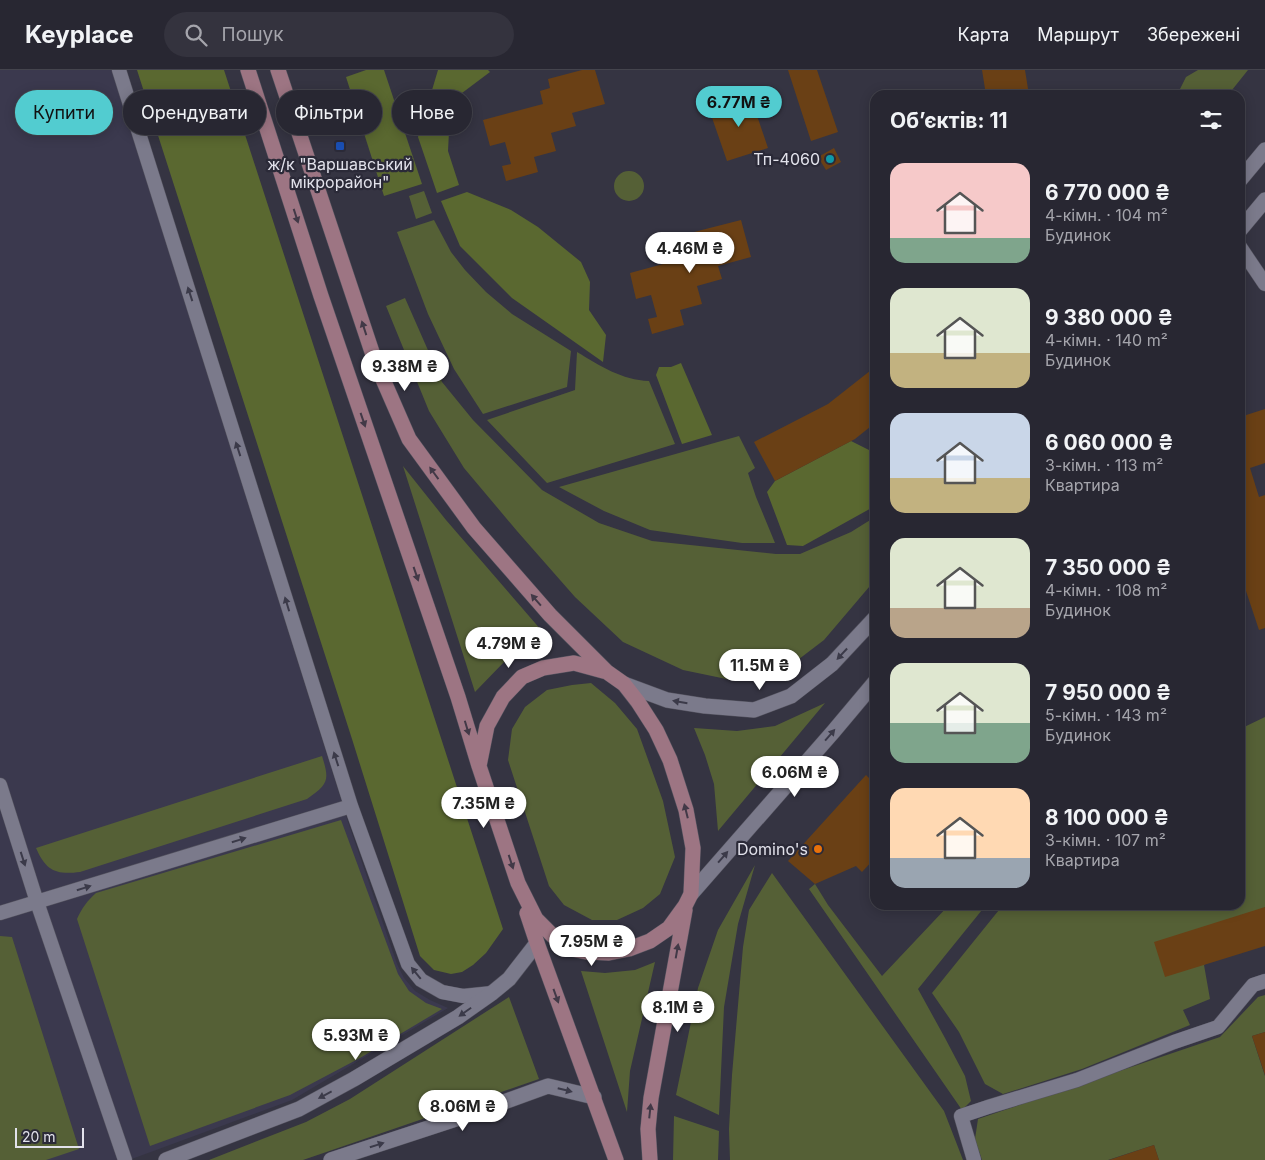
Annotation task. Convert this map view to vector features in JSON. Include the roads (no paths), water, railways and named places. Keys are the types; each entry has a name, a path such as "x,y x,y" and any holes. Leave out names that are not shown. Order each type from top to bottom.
{"main road":[{"path":"248,70 324,305 458,697 537,943 616,1160"},
{"path":"278,70 374,361 409,438 474,528 550,615 607,672 624,684 656,730 670,760 686,810 693,848 688,900 651,1098 648,1129 650,1160"},
{"path":"479,766 487,726 503,697 522,677 543,668 574,663 607,672"},
{"path":"518,883 536,919 553,936 572,949 586,952 609,953 629,949 650,940 669,928 688,900"}],"street":[{"path":"1245,174 1265,150"},
{"path":"1245,224 1265,200"},
{"path":"624,684 666,700 705,706 754,710 791,696 832,664 870,623"},
{"path":"688,900 870,688"},
{"path":"166,1160 299,1109 354,1079 458,1017 492,993 509,979 537,943"},
{"path":"331,1160 465,1116 548,1086 594,1097"}],"lane":[{"path":"119,70 351,806 408,964 421,980 442,992 463,996 492,993"},
{"path":"1245,254 1265,284"},
{"path":"0,784 37,902 125,1160"},
{"path":"0,913 351,806"},
{"path":"974,1160 961,1116 988,1106 1077,1080 1218,1026 1253,985 1265,981"}],"place":[{"name":"ж/к \"Варшавський мікрорайон\"","path":"340,146"},
{"name":"Тп-4060","path":"830,159"},
{"name":"Domino's","path":"818,849"}]}
